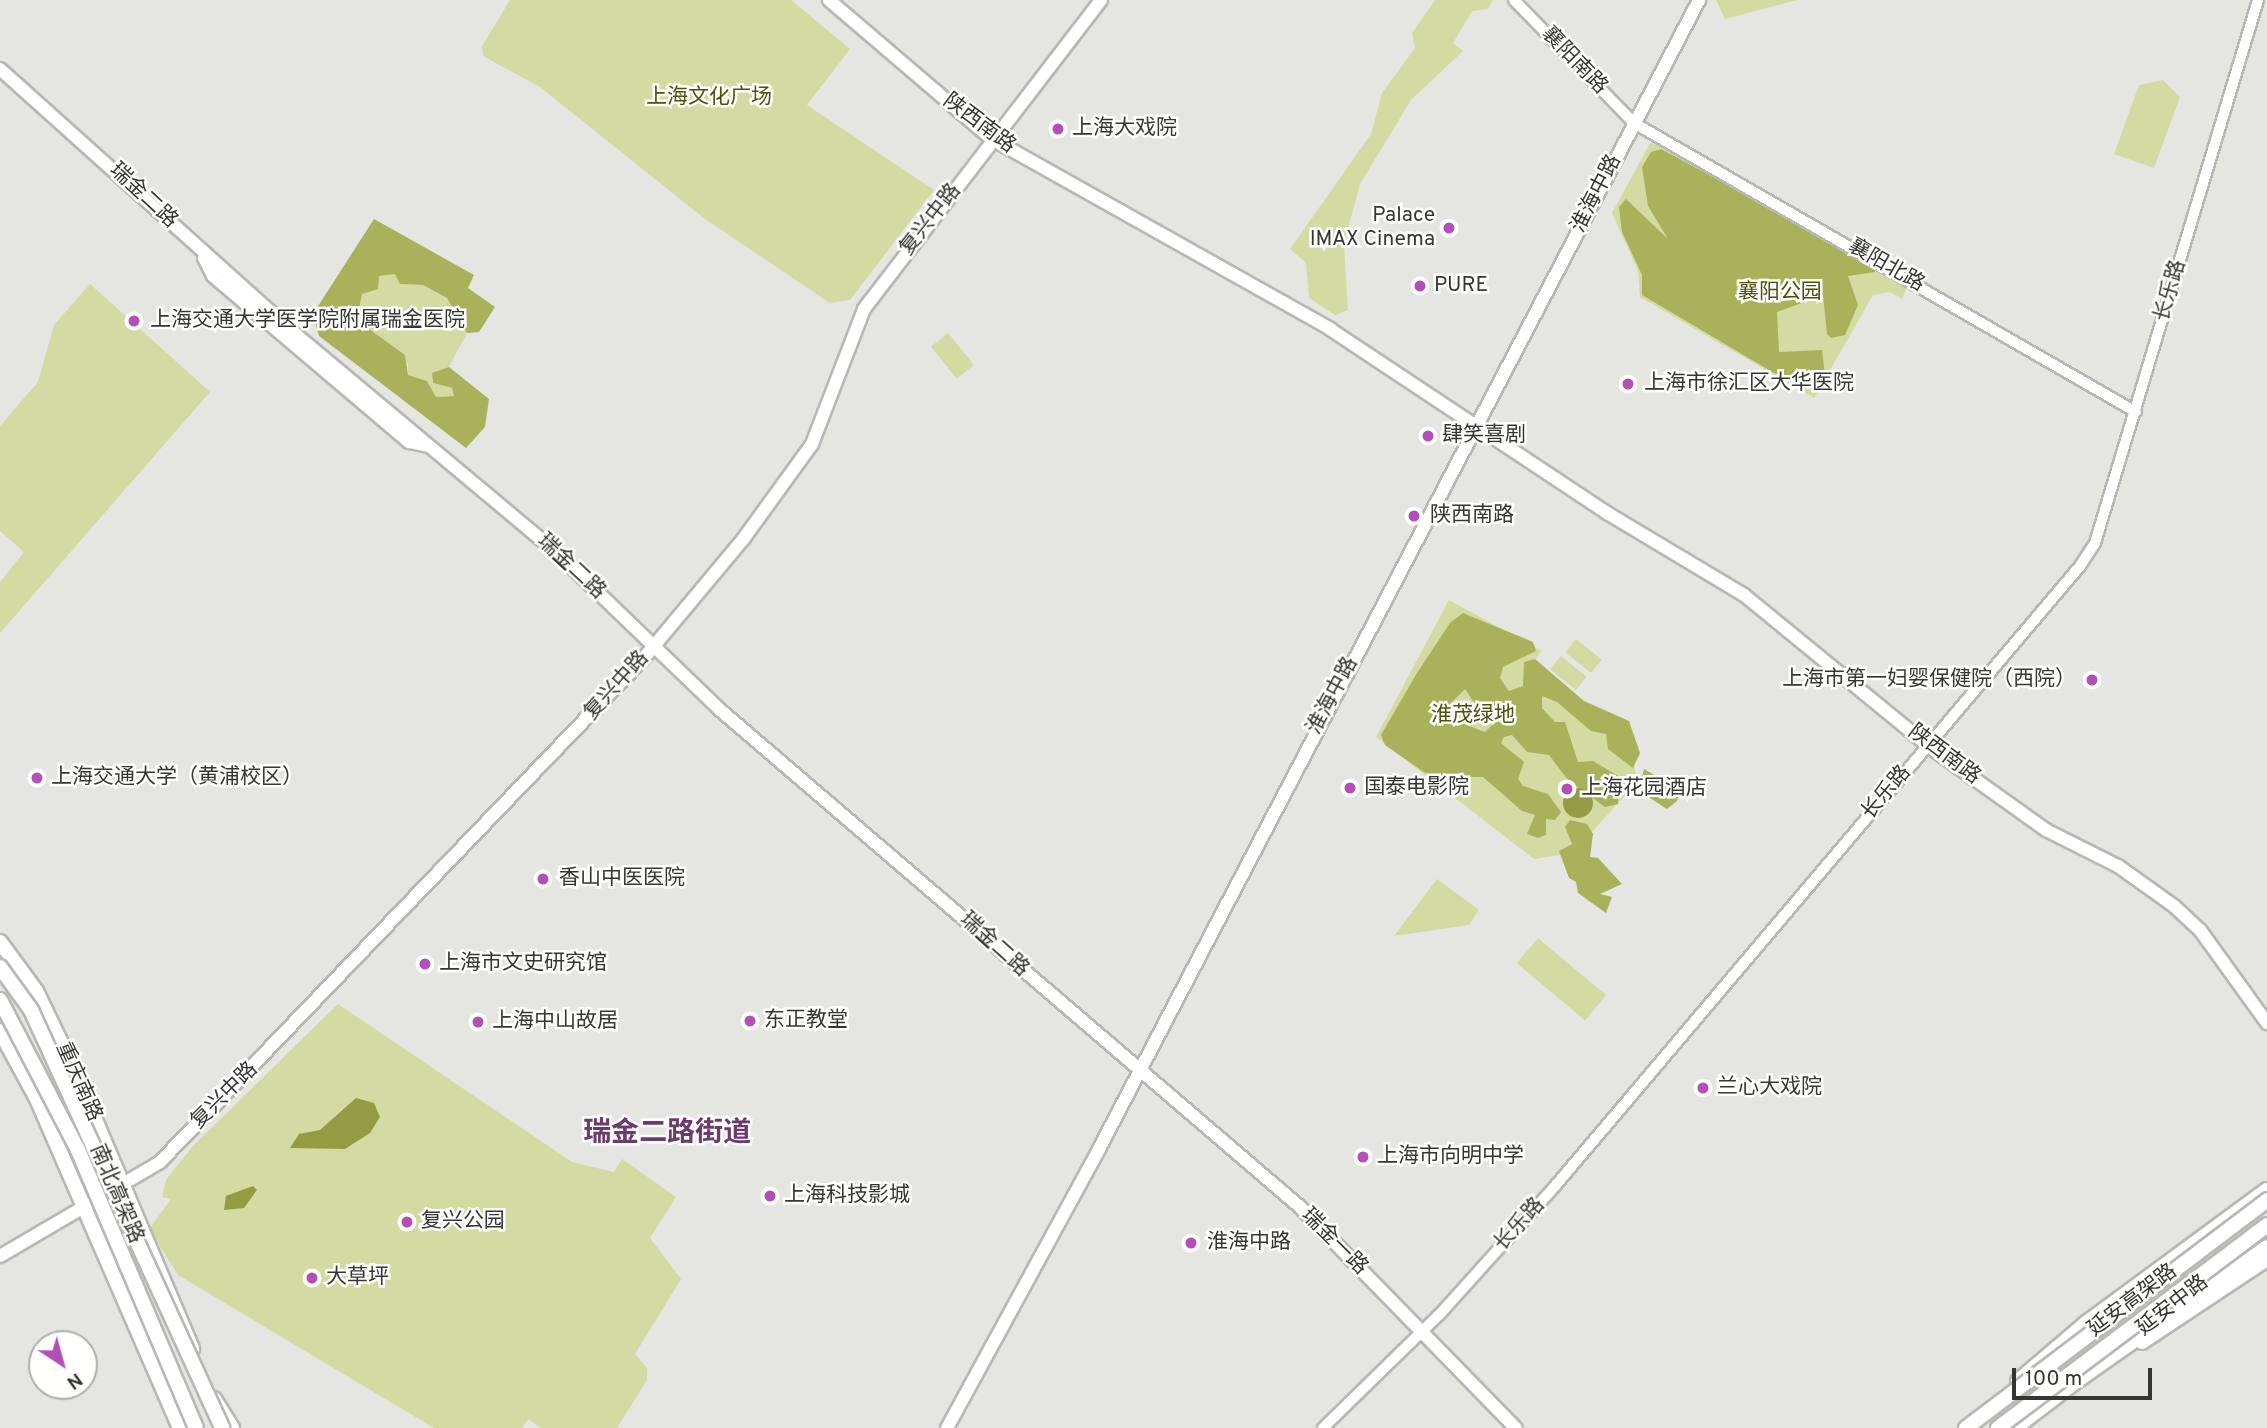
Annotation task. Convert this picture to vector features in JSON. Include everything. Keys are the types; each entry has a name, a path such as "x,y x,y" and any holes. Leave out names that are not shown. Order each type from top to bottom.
{"main road":[{"name":"陕西南路","path":"829,0 992,139 1330,329 1607,513 1736,589 1927,745 2046,830 2118,866 2174,906 2200,930 2267,1023"},
{"name":"复兴中路","path":"0,1256 84,1204 123,1186 160,1162 262,1059 653,646 744,538 812,444 864,309 1101,0"},
{"name":"淮海中路","path":"947,1428 1138,1071 1699,0"},
{"name":"瑞金二路","path":"0,69 201,251 554,550 653,646 1138,1071"},
{"name":"重庆南路","path":"0,942 36,991 123,1186 203,1388 232,1428"},
{"name":"南北高架路","path":"0,967 31,1010 88,1130 203,1388 215,1428"},
{"name":"南北高架路","path":"0,1000 78,1150 195,1428"},
{"path":"0,1031 84,1204 180,1428"},
{"name":"瑞金一路","path":"1138,1071 1300,1207 1516,1428"},
{"path":"1966,1428 2085,1324 2267,1190"},
{"path":"2047,1404 2026,1384 2175,1259 2267,1199"},
{"name":"延安高架路","path":"1966,1428 2267,1199"},
{"name":"延安中路","path":"1966,1428 2267,1208"},
{"name":"延安高架路","path":"1998,1428 2267,1225"},
{"name":"延安中路","path":"2015,1428 2267,1232"},
{"path":"2175,1259 2214,1247"},
{"path":"2078,1380 2267,1247"},
{"name":"延安中路","path":"2078,1380 2204,1304 2267,1259"},
{"path":"203,1388 221,1428"}],"street":[{"name":"襄阳南路","path":"1514,0 1634,123"},
{"name":"长乐路","path":"1324,1428 1422,1332 1707,1012 2095,543 2258,0"},
{"name":"襄阳北路","path":"1634,123 2136,412"}],"green space":[{"name":"上海文化广场","path":"510,0 791,0 850,49 807,105 934,190 850,300 830,303 705,219 540,87 483,56 482,46"},
{"path":"1435,0 1493,0 1488,9 1472,11 1453,43 1463,51 1411,100 1360,184 1344,243 1348,310 1335,315 1309,298 1306,263 1290,249 1371,134 1382,93 1415,48 1412,33"},
{"path":"1716,0 1797,0 1725,19"},
{"path":"2163,80 2180,97 2154,168 2114,154 2139,85"},
{"name":"襄阳公园","path":"1650,143 1660,143 1909,281 1902,299 1890,292 1873,295 1814,398 1640,297 1638,271 1612,213"},
{"name":"襄阳公园","path":"1661,149 1875,265 1875,272 1848,276 1858,305 1845,335 1831,338 1827,334 1823,295 1777,312 1779,352 1822,350 1825,375 1811,386 1774,373 1642,295 1642,275 1622,232 1619,207 1626,199 1668,239 1648,206 1642,167 1651,152"},
{"path":"374,219 474,275 468,288 495,307 479,332 467,333 447,298 423,285 400,284 395,274 379,276 378,289 362,294 358,321 405,355 408,375 427,381 436,397 454,396 452,388 433,383 432,373 449,367 489,399 485,427 466,448 319,336 313,314"},
{"path":"395,273 400,284 423,285 447,298 467,333 449,367 432,374 433,383 452,388 455,396 436,397 427,381 408,375 408,364 358,321 362,294 379,275"},
{"path":"90,284 210,392 0,633 0,582 24,552 0,531 0,426 38,382 54,325"},
{"path":"948,333 974,365 957,379 931,347"},
{"name":"淮茂绿地","path":"1449,600 1542,651 1532,663 1628,743 1638,781 1573,853 1534,859 1376,737"},
{"name":"淮茂绿地","path":"1463,613 1533,642 1536,651 1503,667 1500,678 1509,691 1523,686 1524,662 1535,659 1584,701 1629,721 1640,753 1633,768 1608,749 1606,734 1591,731 1557,702 1542,696 1542,708 1555,722 1565,722 1578,762 1593,761 1620,777 1618,804 1605,807 1568,780 1549,755 1527,752 1512,735 1504,737 1501,743 1524,762 1518,779 1523,786 1548,794 1561,812 1555,820 1546,819 1546,835 1538,838 1527,834 1535,815 1522,811 1483,777 1431,777 1385,745 1381,735 1450,623","holes":["1465,689 1477,707 1503,713 1504,724 1496,721 1485,732 1456,721 1430,724"]},
{"path":"1576,639 1602,660 1591,673 1565,652"},
{"path":"1561,656 1587,677 1576,690 1550,669"},
{"path":"1644,769 1680,790 1677,801 1667,809 1639,791"},
{"path":"1570,820 1587,824 1593,834 1590,857 1598,858 1622,884 1600,894 1612,897 1606,913 1578,893 1576,882 1569,878 1559,851 1572,844 1565,827"},
{"path":"1437,879 1479,910 1469,925 1394,936"},
{"path":"1538,938 1606,995 1585,1020 1517,963"},
{"name":"复兴公园","path":"338,1004 572,1162 614,1172 622,1159 676,1197 650,1238 681,1279 635,1354 647,1368 647,1380 617,1428 541,1428 528,1419 522,1428 434,1428 178,1275 149,1229 171,1199 162,1197 166,1180 192,1147"}],"shaded area":[{"path":"1578,788 1589,792 1593,803 1589,814 1578,818 1567,814 1563,803 1567,792"},
{"path":"356,1098 374,1103 380,1117 370,1133 345,1149 290,1148 299,1134 320,1130"},
{"path":"253,1186 257,1190 244,1208 224,1210 226,1196"}],"place":[{"name":"上海大戏院","path":"1058,129"},
{"name":"Palace IMAX Cinema","path":"1449,228"},
{"name":"PURE","path":"1420,286"},
{"name":"上海交通大学医学院附属瑞金医院","path":"134,321"},
{"name":"上海市徐汇区大华医院","path":"1628,384"},
{"name":"肆笑喜剧","path":"1428,436"},
{"name":"陕西南路","path":"1414,516"},
{"name":"上海市第一妇婴保健院（西院）","path":"2092,680"},
{"name":"上海交通大学（黄浦校区）","path":"37,778"},
{"name":"国泰电影院","path":"1350,788"},
{"name":"上海花园酒店","path":"1567,789"},
{"name":"香山中医医院","path":"543,879"},
{"name":"上海市文史研究馆","path":"425,964"},
{"name":"东正教堂","path":"750,1021"},
{"name":"上海中山故居","path":"478,1022"},
{"name":"兰心大戏院","path":"1703,1088"},
{"name":"上海市向明中学","path":"1363,1157"},
{"name":"上海科技影城","path":"770,1196"},
{"name":"复兴公园","path":"407,1222"},
{"name":"淮海中路","path":"1191,1243"},
{"name":"大草坪","path":"312,1278"}],"district":[{"name":"瑞金二路街道","path":"667,1134"}]}
